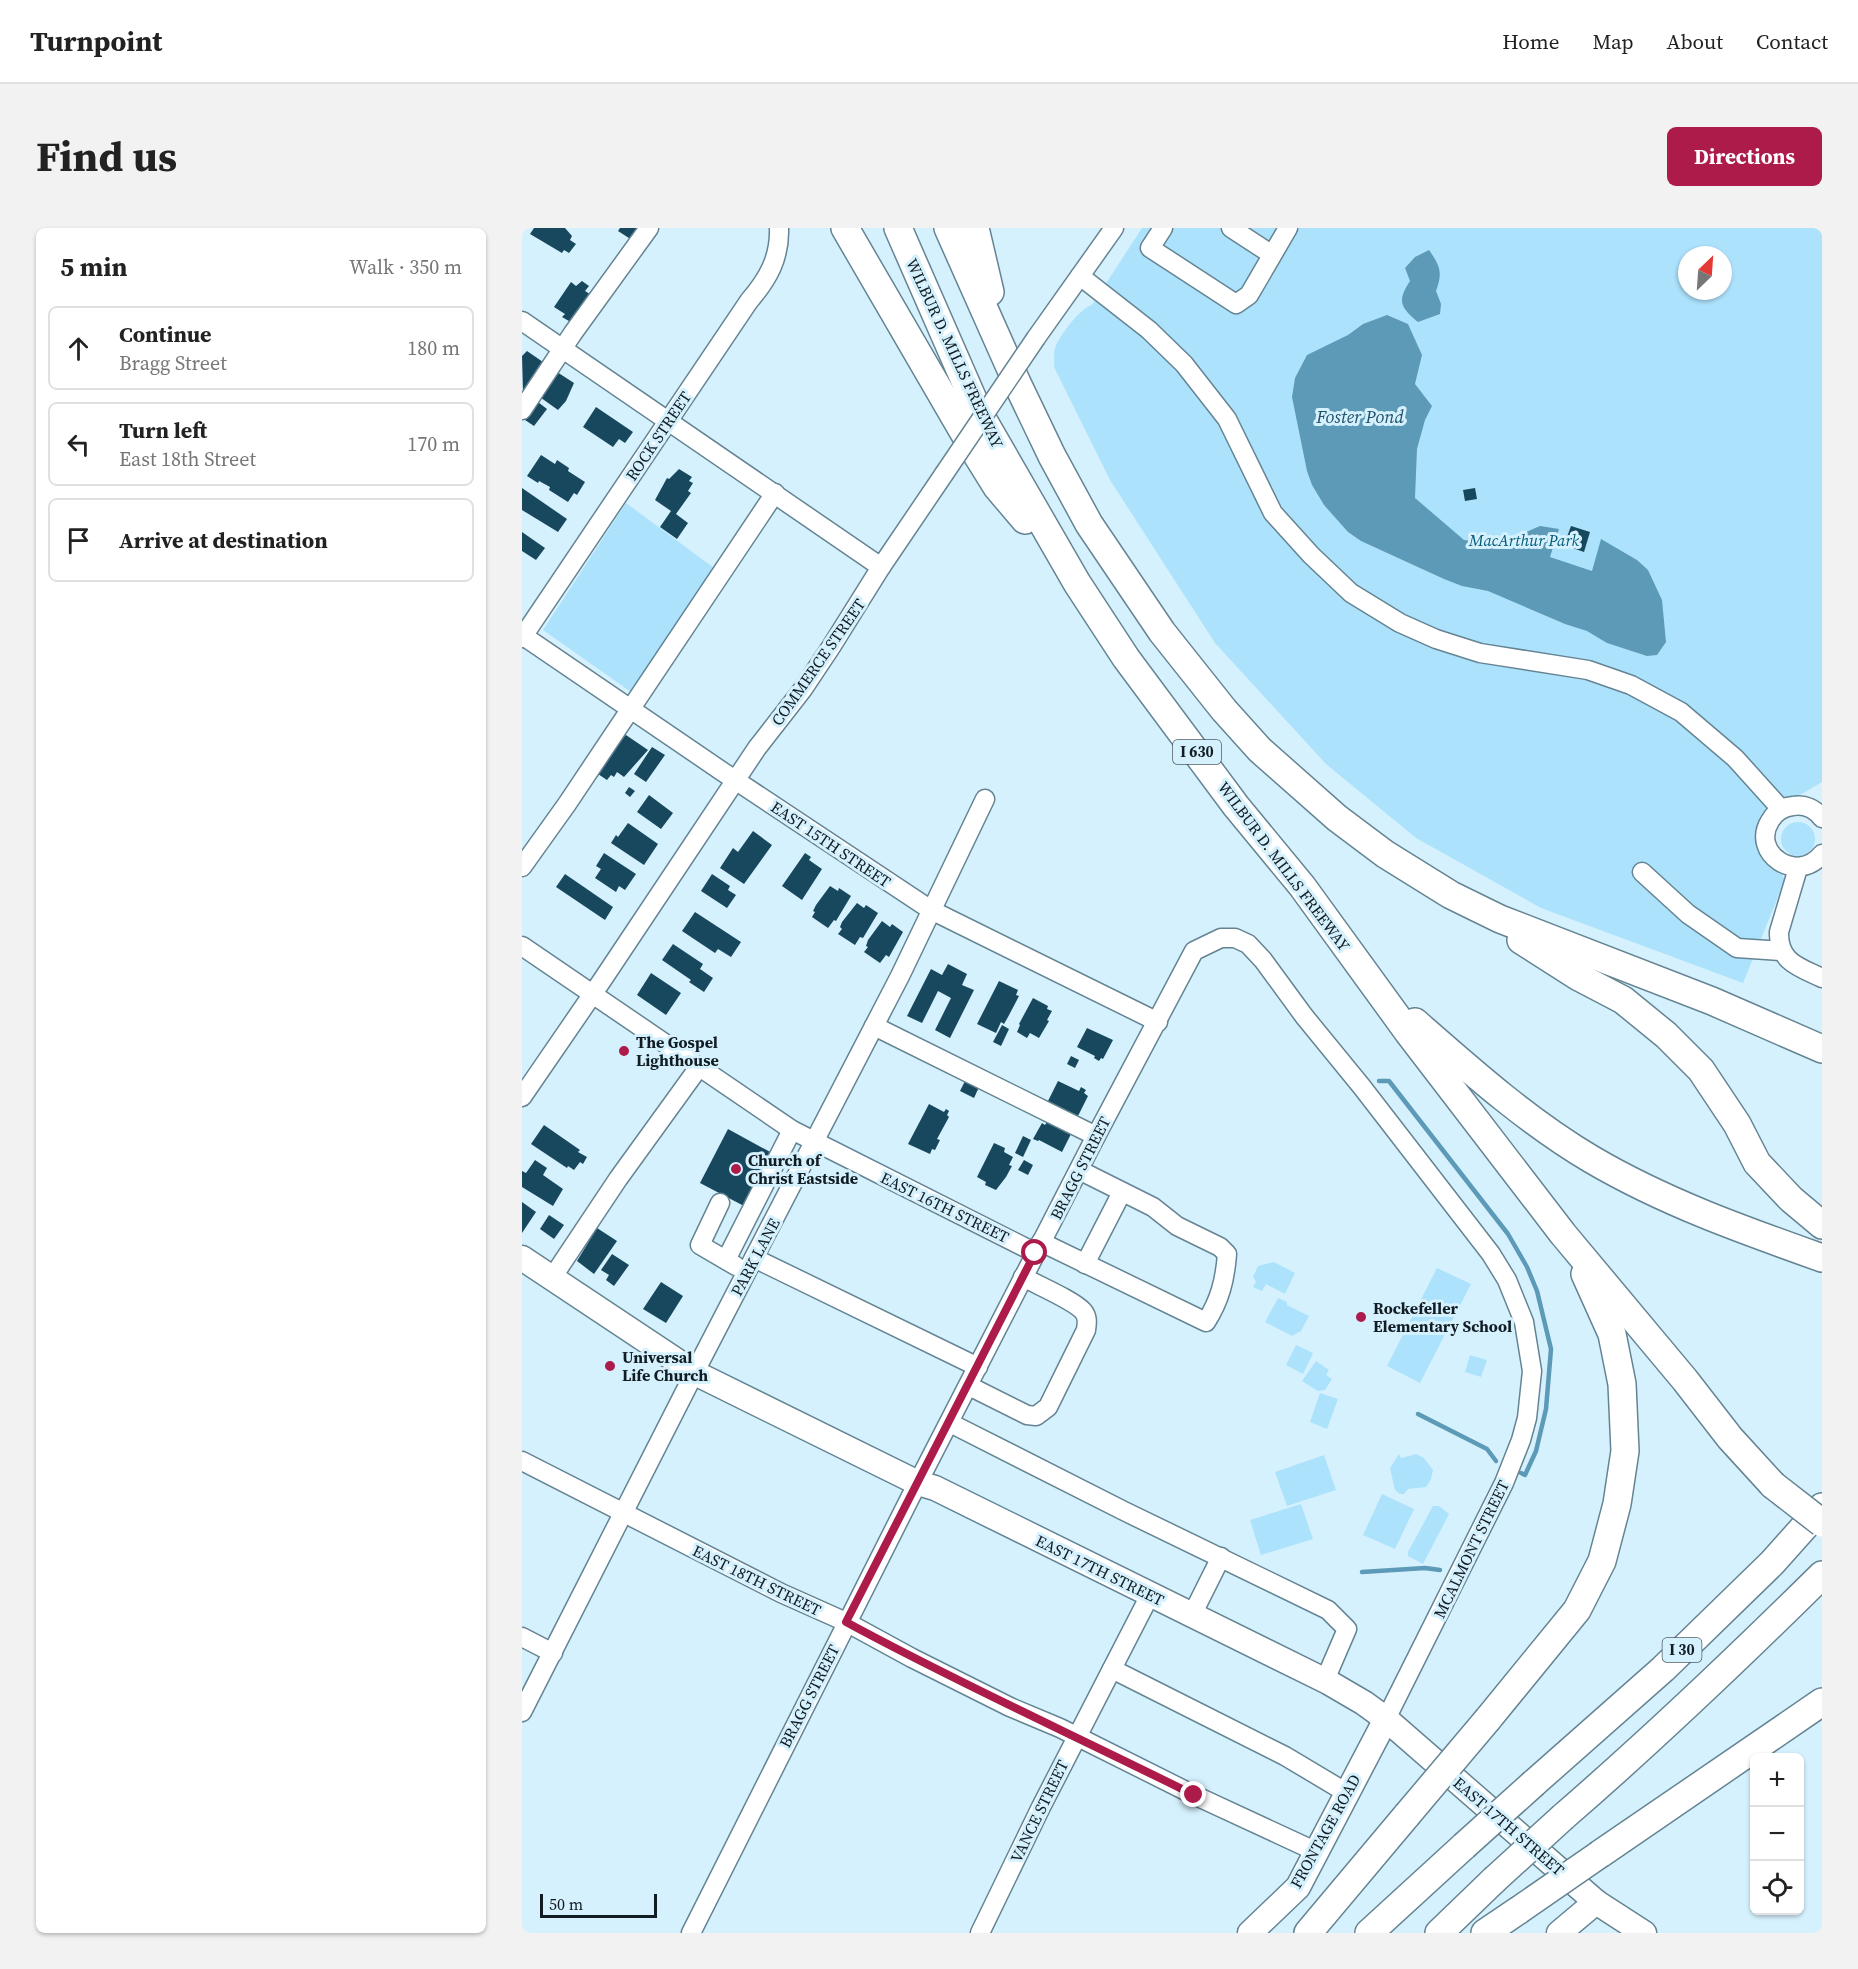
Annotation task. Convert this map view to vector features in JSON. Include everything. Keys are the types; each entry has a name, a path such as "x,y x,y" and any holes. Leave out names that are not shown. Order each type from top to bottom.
{"highway":[{"path":"845,228 997,487 1077,583"},
{"name":"WILBUR D. MILLS FREEWAY","path":"898,228 980,413 1077,583 1126,657 1236,806 1302,886 1408,1032 1563,1233"},
{"name":"I 630","path":"948,228 1052,456 1094,533 1150,616 1209,692 1260,750 1337,818 1385,854 1451,895 1500,919 1712,1001"},
{"path":"975,228 1005,355"},
{"path":"1451,895 1578,977 1623,1000 1666,1035 1701,1070 1737,1124 1757,1163 1791,1199 1822,1225"},
{"path":"1380,991 1494,1091 1591,1159 1649,1190 1720,1222 1822,1258"},
{"path":"1712,1001 1822,1032"},
{"path":"1712,1001 1822,1049"},
{"path":"1563,1233 1730,1438 1773,1485 1822,1523"},
{"path":"1308,1933 1577,1610 1602,1561 1617,1504 1625,1451 1622,1384 1612,1334 1589,1281 1563,1233"},
{"name":"I 30","path":"1369,1933 1464,1845 1663,1669 1773,1563 1822,1507"},
{"name":"I 30","path":"1439,1933 1736,1659 1822,1575"},
{"path":"1485,1933 1822,1702"}],"main road":[{"name":"EAST 17TH STREET","path":"522,1258 695,1373 1325,1680 1364,1703 1386,1719 1596,1902 1644,1933"},
{"name":"FRONTAGE ROAD","path":"1250,1933 1298,1887 1386,1719"},
{"path":"1559,1933 1596,1902"}],"street":[{"path":"522,410 564,350 573,333 648,228"},
{"name":"ROCK STREET","path":"522,636 772,270 779,240 778,228"},
{"name":"COMMERCE STREET","path":"522,1097 757,748 809,680 881,567 1036,338 1114,228"},
{"path":"1163,228 1150,248 1236,304 1249,295 1288,228"},
{"path":"1231,228 1272,254"},
{"path":"1080,276 1149,330 1184,364 1227,419 1273,513 1311,555 1351,593 1400,623 1436,639 1480,653 1588,670 1631,685 1681,712 1734,758 1781,809"},
{"path":"522,321 881,567"},
{"path":"522,867 775,493"},
{"name":"EAST 15TH STREET","path":"522,636 931,910 1158,1022"},
{"name":"PARK LANE","path":"522,1712 874,1026 985,799"},
{"path":"1815,863 1788,866 1779,862 1771,854 1766,835 1773,816 1781,809 1800,805 1818,808"},
{"path":"1815,863 1779,932 1779,942 1782,951 1795,965 1822,978"},
{"path":"1642,872 1688,914 1737,948 1782,951"},
{"name":"BRAGG STREET","path":"691,1933 846,1622 969,1386 1038,1247 1194,951 1221,938 1235,938 1248,944 1263,960 1304,1016 1491,1254 1507,1280 1524,1322 1532,1371"},
{"name":"EAST 16TH STREET","path":"522,946 792,1130 1038,1247 1085,1264 1206,1322 1216,1308 1225,1280 1227,1254 1220,1247 1177,1226 1153,1207 1122,1192"},
{"path":"874,1026 1095,1136"},
{"path":"552,1278 618,1179 699,1067"},
{"path":"726,1260 792,1130"},
{"path":"1079,1170 1122,1192 1085,1264"},
{"path":"720,1203 700,1245 726,1260 751,1265 978,1367"},
{"path":"969,1386 1027,1415 1036,1416 1048,1407 1086,1330 1088,1320 1084,1312 1075,1305 1023,1277"},
{"name":"MCALMONT STREET","path":"1386,1719 1504,1483 1527,1418 1532,1371"},
{"path":"950,1423 1328,1610 1347,1629 1325,1680"},
{"name":"EAST 18TH STREET","path":"522,1461 763,1584 846,1622 1000,1702 1317,1852"},
{"path":"1192,1615 1221,1557"},
{"name":"VANCE STREET","path":"980,1933 1045,1798 1150,1595"},
{"path":"522,1637 553,1653"},
{"path":"1112,1669 1285,1756 1347,1793"}],"green space":[{"name":"MacArthur Park","path":"1142,228 1822,228 1822,782 1768,814 1781,872 1785,880 1743,983 1541,908 1416,838 1326,764 1215,643 1110,480 1054,367 1054,350 1057,343 1071,323 1092,305"},
{"path":"626,503 714,568 631,692 543,630"},
{"path":"1798,822 1810,827 1815,839 1810,851 1798,856 1786,851 1781,839 1786,827"},
{"path":"1274,1262 1295,1273 1285,1294 1266,1284 1262,1291 1253,1287 1256,1282 1253,1277 1258,1266"},
{"path":"1437,1268 1471,1284 1420,1383 1387,1366"},
{"path":"1278,1298 1309,1316 1301,1331 1292,1336 1265,1322"},
{"path":"1296,1345 1313,1353 1303,1374 1286,1365"},
{"path":"1470,1355 1487,1360 1481,1377 1465,1372"},
{"path":"1316,1361 1329,1370 1326,1375 1332,1379 1325,1390 1318,1391 1302,1381"},
{"path":"1320,1393 1338,1399 1327,1429 1310,1422"},
{"path":"1399,1454 1401,1458 1416,1454 1424,1458 1433,1470 1426,1487 1408,1489 1404,1494 1395,1490 1390,1468"},
{"path":"1324,1455 1336,1490 1287,1506 1275,1472"},
{"path":"1382,1494 1414,1509 1395,1549 1363,1535"},
{"path":"1301,1504 1313,1539 1261,1555 1250,1520"},
{"path":"1433,1506 1439,1506 1449,1514 1423,1564 1408,1556 1408,1552"}],"water":[{"path":"1429,250 1439,269 1436,291 1441,304 1440,314 1418,322 1407,312 1402,303 1403,294 1410,281 1405,268 1415,257"},
{"name":"Foster Pond","path":"1387,315 1408,324 1422,355 1415,384 1432,406 1425,420 1417,449 1415,498 1464,540 1495,541 1522,534 1540,526 1559,529 1550,557 1592,571 1601,539 1637,560 1648,570 1662,600 1666,642 1657,655 1647,656 1607,643 1587,631 1488,591 1462,586 1444,579 1361,541 1348,532 1324,505 1307,471 1292,397 1295,378 1307,355 1348,335 1363,324"}],"building":[{"path":"534,228 565,228 572,236 570,240 576,244 569,253 564,250 562,253 530,234"},
{"path":"620,228 639,228 632,240 618,231"},
{"path":"582,281 589,286 585,291 593,296 574,324 562,317 565,314 554,307 571,282 576,286"},
{"path":"527,351 543,362 523,392 522,356"},
{"path":"557,372 574,383 566,401 558,410 537,395"},
{"path":"534,399 547,409 534,426 522,418"},
{"path":"596,407 633,432 625,443 619,439 613,447 583,427"},
{"path":"541,455 555,464 557,460 569,468 568,471 585,482 577,495 574,493 568,502 549,490 550,487 527,476"},
{"path":"679,469 692,477 689,481 693,483 688,491 691,493 676,514 688,523 677,539 660,527 671,511 655,500 667,478 669,479"},
{"path":"522,488 567,519 558,532 522,510"},
{"path":"1475,488 1477,499 1465,501 1463,490"},
{"path":"1571,526 1590,532 1584,552 1564,545"},
{"path":"522,532 545,548 536,560 522,551"},
{"path":"626,735 648,750 624,777 617,772 614,777 611,775 607,780 598,774"},
{"path":"652,747 665,755 646,782 634,774"},
{"path":"629,787 635,791 630,797 625,793"},
{"path":"649,795 673,813 661,829 637,812"},
{"path":"628,823 658,844 644,865 611,843"},
{"path":"753,831 772,845 744,884 720,868 733,848 738,852"},
{"path":"604,853 636,874 625,890 619,886 616,892 595,878 601,869 596,866"},
{"path":"805,853 811,857 809,860 822,869 802,900 782,886"},
{"path":"565,874 613,907 605,920 556,887"},
{"path":"712,874 730,886 728,890 736,895 727,908 701,891"},
{"path":"830,886 838,891 839,888 851,896 836,921 834,920 828,928 812,917 816,905"},
{"path":"857,903 864,908 866,905 878,913 863,938 860,937 855,945 838,934 842,929 840,927 842,922"},
{"path":"695,912 741,942 731,957 718,949 715,953 682,931"},
{"path":"882,921 890,927 892,924 903,932 889,957 886,955 880,963 864,952 868,947 866,946 868,940"},
{"path":"673,944 703,964 700,969 713,978 704,992 662,960"},
{"path":"948,964 967,974 962,985 974,990 950,1038 935,1030 951,998 938,991 922,1023 907,1016 931,969 942,975"},
{"path":"651,973 681,993 666,1015 637,995"},
{"path":"999,981 1018,990 1016,995 1019,996 1004,1024 1001,1022 996,1033 977,1024"},
{"path":"1033,998 1048,1006 1047,1009 1052,1011 1039,1038 1030,1033 1027,1038 1017,1032"},
{"path":"1002,1025 1009,1029 1001,1046 993,1042"},
{"path":"1087,1028 1113,1040 1103,1059 1099,1061 1094,1058 1095,1056 1077,1047"},
{"path":"1071,1056 1079,1060 1075,1068 1067,1064"},
{"path":"966,1079 980,1085 974,1098 960,1091"},
{"path":"1058,1081 1079,1091 1081,1087 1086,1090 1084,1093 1088,1096 1077,1118 1047,1103"},
{"path":"929,1104 944,1112 946,1109 949,1111 947,1115 949,1117 937,1139 940,1140 930,1154 908,1144"},
{"path":"1047,1122 1071,1134 1062,1152 1033,1139 1042,1123 1045,1125"},
{"path":"544,1125 587,1157 583,1164 580,1162 574,1170 568,1166 567,1168 531,1144"},
{"name":"Church of Christ Eastside","path":"728,1129 772,1153 744,1206 700,1183"},
{"path":"1023,1136 1031,1140 1023,1157 1015,1153"},
{"path":"994,1143 1005,1148 1004,1152 1013,1157 1009,1165 1012,1166 996,1190 985,1185 986,1182 977,1177"},
{"path":"535,1160 547,1168 543,1175 563,1189 553,1206 522,1187 522,1171 526,1173"},
{"path":"1024,1160 1033,1165 1028,1175 1018,1170"},
{"path":"522,1202 536,1212 522,1233"},
{"path":"549,1215 564,1225 554,1239 540,1229"},
{"path":"597,1228 617,1241 594,1274 577,1261"},
{"path":"612,1254 629,1265 614,1286 606,1280 609,1275 601,1270"},
{"path":"661,1282 683,1296 666,1323 643,1309"}],"waterway":[{"path":"1379,1081 1389,1081 1508,1234 1527,1267 1537,1291 1551,1349 1546,1409 1536,1451 1525,1475 1521,1473"},
{"path":"1418,1414 1487,1449 1496,1461"},
{"path":"1362,1572 1425,1568 1440,1570"}],"place":[{"name":"The Gospel Lighthouse","path":"624,1051"},
{"name":"Church of Christ Eastside","path":"736,1169"},
{"name":"Rockefeller Elementary School","path":"1361,1317"},
{"name":"Universal Life Church","path":"610,1366"}],"route":[{"path":"1035,1253 950,1423 846,1622 1010,1707 1060,1728 1194,1795"}]}
